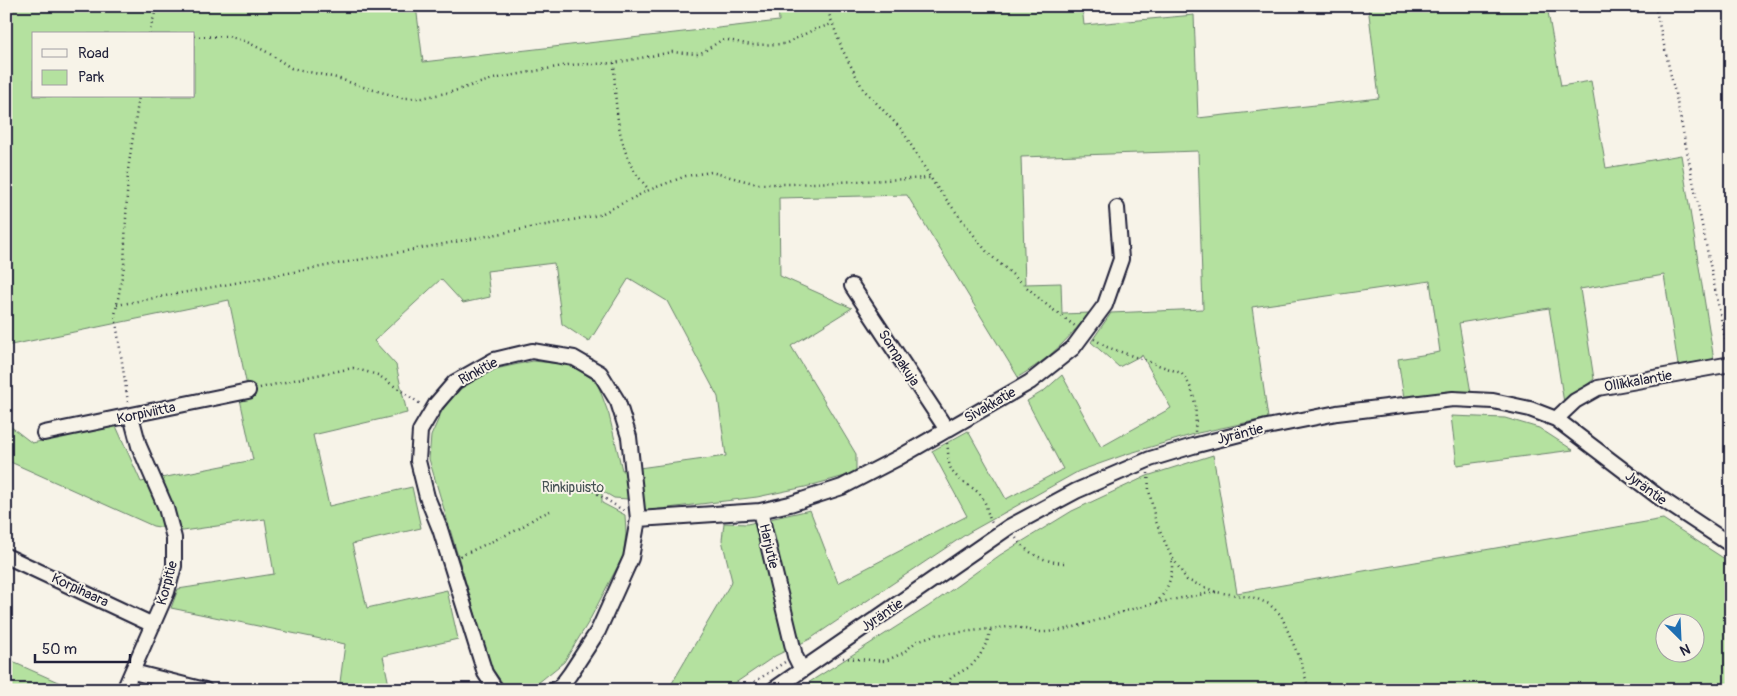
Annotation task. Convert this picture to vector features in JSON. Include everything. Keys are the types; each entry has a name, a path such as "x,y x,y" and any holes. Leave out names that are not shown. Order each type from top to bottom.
{"street":[{"name":"Sivakkatie","path":"760,511 790,504 842,487 898,458 1030,382 1073,348 1105,305 1121,259 1117,208"},
{"name":"Sompakuja","path":"852,286 944,432"},
{"name":"Rinkitie","path":"496,690 485,673 440,529 427,497 418,461 420,431 431,412 455,382 494,360 532,351 574,358 600,373 618,402 629,437 638,518 631,558 598,631 570,674 561,686 554,690"},
{"name":"Ollikkalantie","path":"1556,419 1575,401 1598,388 1731,364"},
{"name":"Korpiviitta","path":"44,433 248,391"},
{"name":"Jyräntie","path":"773,690 1004,531 1076,491 1150,459 1193,446 1266,427 1337,414 1453,400 1493,401 1530,410 1556,419 1660,498 1731,545"},
{"name":"Korpitie","path":"124,690 167,592 174,566 174,538 166,508 139,446 131,416"},
{"name":"Harjutie","path":"638,518 760,511 795,656 802,670"},
{"name":"Korpihaara","path":"6,556 153,625"},
{"path":"133,672 205,690"}],"path":[{"path":"150,32 157,6"},
{"path":"826,6 842,50 863,89 902,130 932,178 987,252 1048,306 1084,333 1107,347 1181,373 1188,380 1195,401 1196,420 1193,446"},
{"path":"1654,6 1678,102 1731,364"},
{"path":"195,37 228,36 260,48 291,68 337,78 402,98 422,98 451,92 493,79 568,65 614,63 672,52 697,54 720,41 728,40 751,45 786,44 813,30 832,24"},
{"path":"614,63 622,139 631,166 649,190"},
{"path":"131,416 115,315 124,266 128,170 139,98"},
{"path":"117,305 599,215 649,190 686,176 711,172 757,184 932,178"},
{"path":"248,391 353,368 378,375 431,412"},
{"path":"944,432 948,460 952,471 960,480 968,483 984,499 987,513 1004,531 1040,559 1064,563"},
{"path":"1150,459 1148,468 1149,490 1155,519 1170,554 1187,580 1216,592 1255,598 1269,604 1281,615 1301,662 1309,690"},
{"path":"582,481 613,505 638,518"},
{"path":"450,560 517,530 550,511"},
{"path":"1155,603 1160,598 1172,572 1170,554"},
{"path":"821,656 885,660 903,653 916,641 934,635 1018,626 1043,632 1057,630 1155,603 1216,592"},
{"path":"940,690 952,677 971,666 979,657 991,629"},
{"path":"742,690 795,656"}],"green space":[{"path":"6,6 292,6 292,9 319,6 416,6 423,62 779,21 778,6 1082,6 1084,25 1194,15 1198,118 1379,98 1368,6 1547,6 1561,86 1591,81 1606,168 1681,155 1714,360 1678,365 1664,275 1580,289 1594,379 1564,403 1549,308 1459,323 1471,393 1404,398 1398,359 1440,352 1430,281 1252,307 1268,418 1198,433 1127,454 1079,471 968,533 810,639 775,656 725,690 668,690 732,581 722,540 724,523 747,524 810,510 838,583 967,516 932,451 968,431 1006,499 1063,469 1027,401 1045,390 1062,375 1101,447 1171,408 1142,355 1119,367 1091,342 1111,313 1203,309 1198,151 1021,157 1025,284 1061,283 1062,314 1089,313 1057,349 1018,377 907,195 779,198 780,276 852,308 791,346 856,454 856,473 805,487 757,497 644,511 639,468 726,456 718,397 667,301 629,278 589,342 562,324 554,263 487,271 490,297 463,303 441,279 374,341 396,365 407,413 313,435 329,506 412,487 421,528 352,544 367,608 447,590 458,639 383,656 390,690 339,690 345,644 171,608 178,589 274,574 265,519 183,531 153,526 6,460 6,423 32,443 116,426 141,482 253,460 240,399 249,396 229,300 6,346"},
{"name":"Rinkipuisto","path":"533,361 571,365 597,382 609,415 622,470 626,469 628,499 614,498 602,491 602,503 625,515 626,534 623,556 588,623 564,662 538,683 519,689 504,685 491,667 429,459 431,436 442,411 458,388 495,369"},
{"path":"1451,416 1505,418 1539,428 1573,450 1457,465"},
{"path":"1213,455 1237,593 1663,519 1731,563 1731,690 797,690 929,606 1000,555 1072,511 1147,476"},
{"path":"6,659 76,690 6,690"}]}
